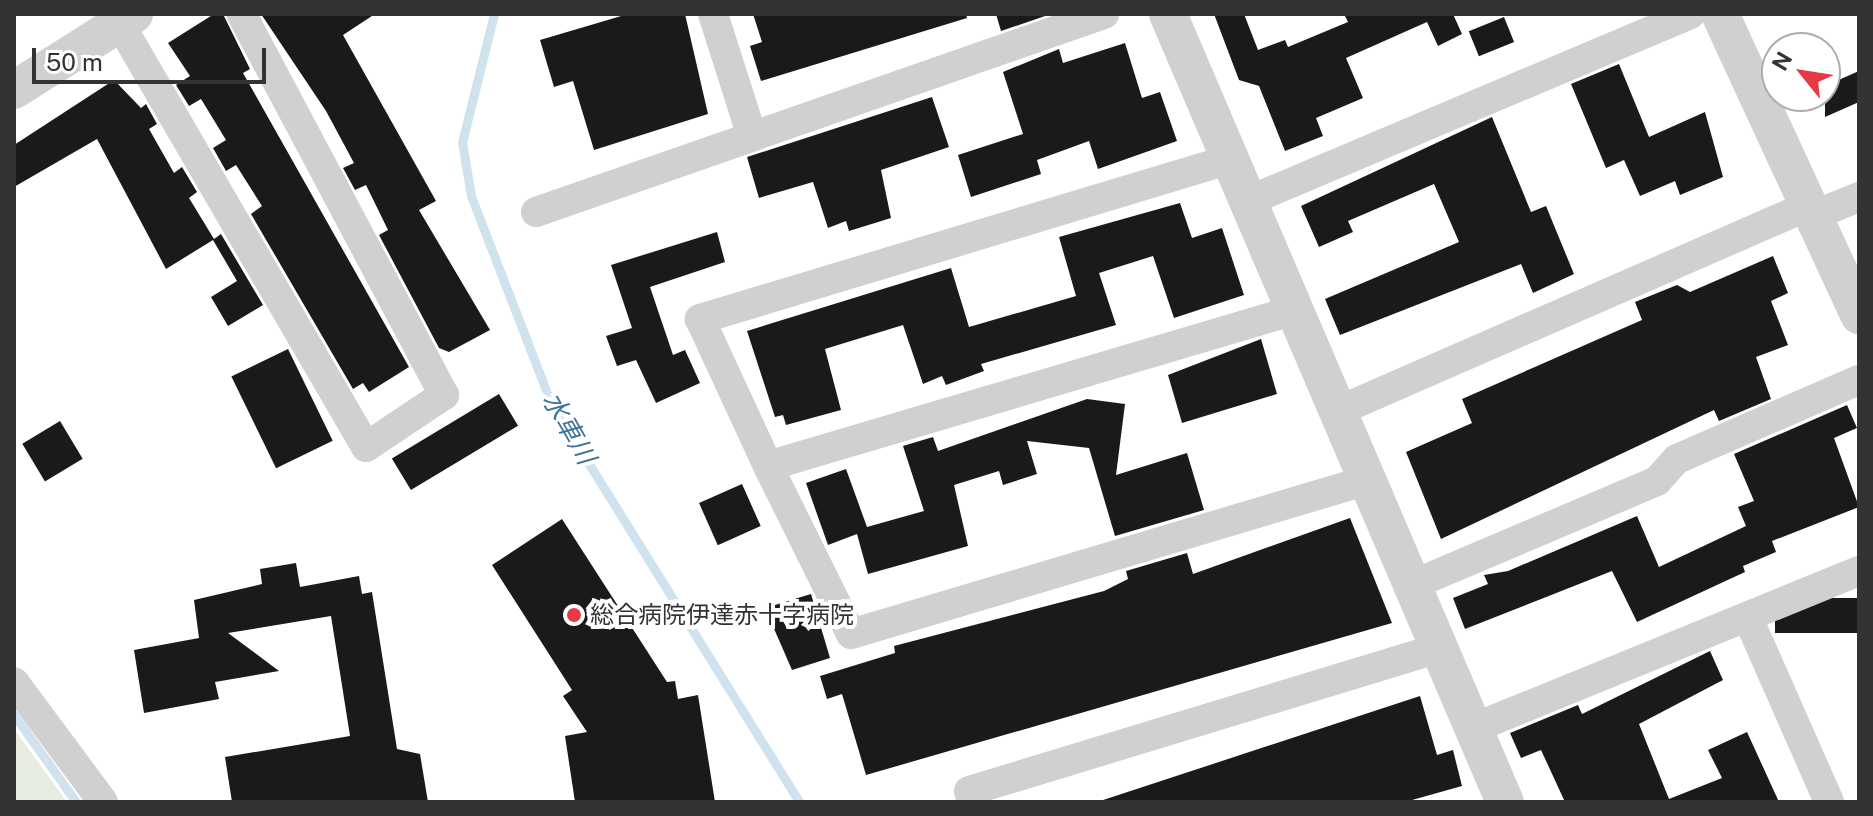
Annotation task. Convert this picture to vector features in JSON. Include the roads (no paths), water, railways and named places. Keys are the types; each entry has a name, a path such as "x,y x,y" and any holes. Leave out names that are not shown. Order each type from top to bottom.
{"street":[{"path":"14,90 122,17 366,447 444,395 241,14"},
{"path":"713,14 751,133"},
{"path":"536,212 751,133 1104,14"},
{"path":"1168,14 1505,802"},
{"path":"1248,201 1690,14"},
{"path":"1720,14 1859,315"},
{"path":"1231,159 700,319 851,634 1368,480"},
{"path":"1338,411 1810,211 1859,197"},
{"path":"768,466 1295,310"},
{"path":"1412,585 1657,481 1677,459 1859,380"},
{"path":"1474,728 1859,571"},
{"path":"1748,618 1829,802"},
{"path":"972,802 969,791 1440,648"},
{"path":"14,682 103,802"}],"waterway":[{"name":"水車川","path":"494,14 462,142 471,196 551,403 799,802"},
{"path":"14,715 76,802"}],"place":[{"name":"総合病院伊達赤十字病院","path":"574,615"}]}
